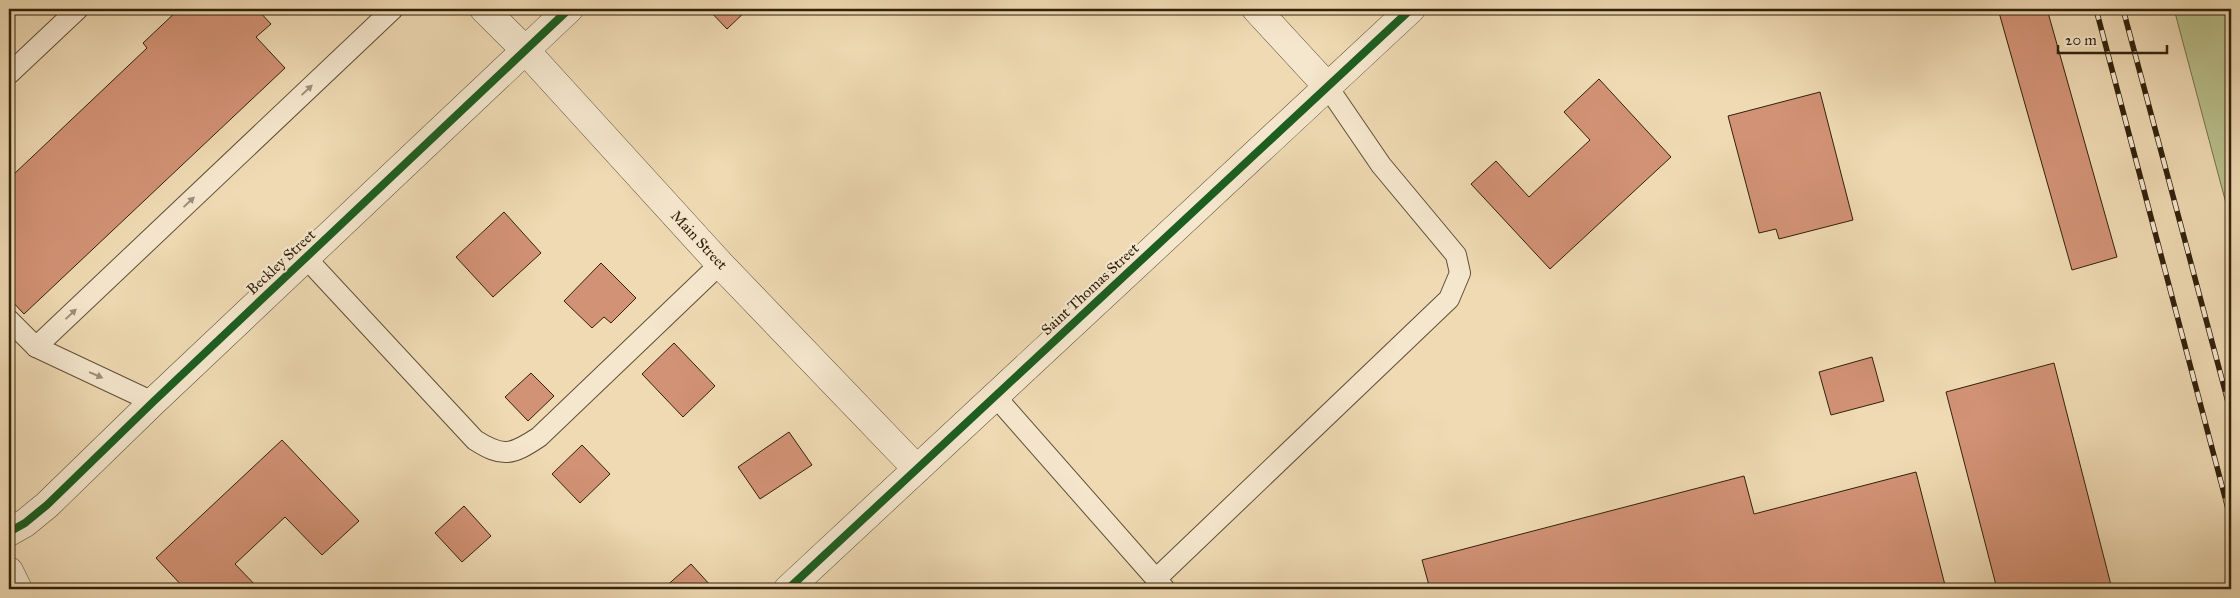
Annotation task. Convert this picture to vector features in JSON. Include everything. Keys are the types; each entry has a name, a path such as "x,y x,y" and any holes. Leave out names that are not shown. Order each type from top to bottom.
{"street":[{"name":"Main Street","path":"484,9 525,50 720,264 917,469"},
{"name":"Beckley Street","path":"9,532 25,524 47,505 153,402 569,9"},
{"path":"1256,9 1327,86"},
{"name":"Saint Thomas Street","path":"788,589 1411,9"},
{"path":"9,571 18,589"}],"lane":[{"path":"9,74 78,9"},
{"path":"36,348 393,9"},
{"path":"995,396 1161,584 1449,299 1460,273 1456,255 1381,165 1327,86"},
{"path":"306,258 475,440 491,450 507,454 524,448 539,437 720,264"},
{"path":"9,320 36,348 153,402"}],"green space":[{"path":"2174,9 2231,9 2231,222"}],"building":[{"path":"179,9 257,9 271,24 256,37 285,68 24,314 9,298 9,170 13,175 147,48 143,43"},
{"path":"708,9 748,9 727,29"},
{"path":"1998,9 2047,9 2117,257 2072,270"},
{"path":"1599,79 1671,157 1550,269 1471,184 1496,161 1529,197 1590,140 1564,112"},
{"path":"1820,92 1853,220 1779,239 1776,229 1759,233 1728,116"},
{"path":"504,212 541,253 493,297 456,257"},
{"path":"601,263 636,298 611,323 604,317 592,328 564,301"},
{"path":"674,343 715,386 683,417 642,374"},
{"path":"1872,357 1884,401 1831,415 1819,372"},
{"path":"2054,363 2112,589 1997,589 1946,392"},
{"path":"531,373 554,396 528,421 505,397"},
{"path":"789,432 812,465 760,499 738,467"},
{"path":"282,440 359,521 322,555 285,517 235,564 259,589 185,589 156,558"},
{"path":"582,445 610,474 580,503 552,474"},
{"path":"1916,472 1946,589 1430,589 1422,560 1744,476 1754,514"},
{"path":"464,506 491,536 462,562 435,533"},
{"path":"691,564 711,586 707,589 663,589"}],"railway":[{"path":"2096,9 2231,520"},
{"path":"2123,9 2231,413"}],"cycle path":[{"path":"9,532 25,523 47,505 153,402 569,9"},
{"path":"788,589 1411,9"}]}
